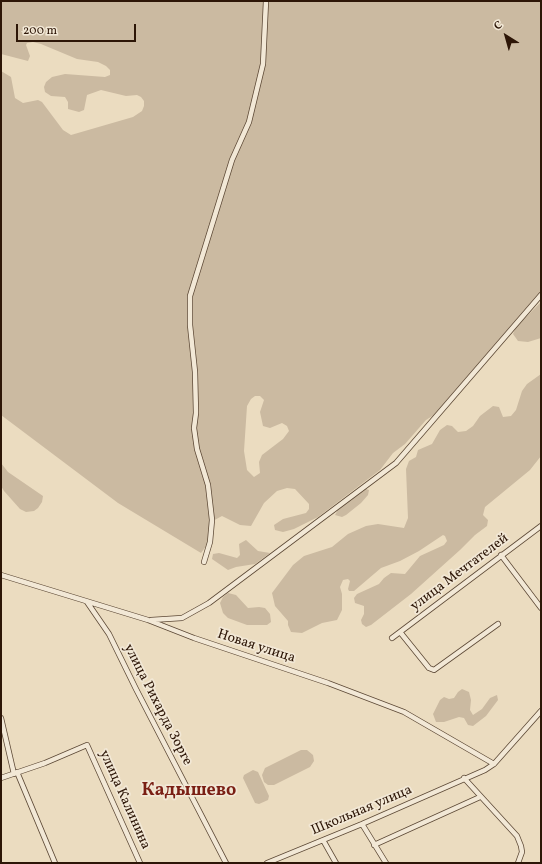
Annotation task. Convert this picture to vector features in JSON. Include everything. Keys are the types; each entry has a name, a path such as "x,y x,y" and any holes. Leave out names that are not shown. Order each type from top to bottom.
{"street":[{"path":"204,562 210,542 212,520 208,485 197,449 194,428 196,406 190,325 190,296 232,160 249,122 262,64 266,1"},
{"path":"148,620 182,618 209,603 396,463 541,295"},
{"name":"улица Мечтателей","path":"392,638 501,555 540,529"},
{"path":"501,555 541,608"},
{"name":"Новая улица","path":"1,575 148,620 194,638 328,683 404,712 494,764"},
{"name":"улица Рихарда Зорге","path":"87,602 109,634 130,678 226,863"},
{"path":"400,632 429,668 434,670 498,624"},
{"path":"494,764 541,711"},
{"path":"1,718 16,773 55,863"},
{"name":"улица Калинина","path":"16,773 45,763 87,745 140,863"},
{"name":"Школьная улица","path":"267,863 362,824 494,764"},
{"path":"1,778 16,773"},
{"path":"464,778 510,826 519,840 522,852 518,863"},
{"path":"374,845 480,796"},
{"path":"362,824 386,863"},
{"path":"323,840 336,863"}],"shaded area":[{"path":"1,1 541,1 541,291 434,415 426,420 405,444 393,453 380,470 318,517 294,529 283,532 275,530 274,525 283,519 306,513 309,509 309,504 295,489 287,488 277,491 264,503 251,526 240,525 222,516 211,522 207,545 201,553 118,503 1,415 1,71 11,77 15,98 23,103 38,100 42,102 63,130 71,135 133,117 142,111 144,101 137,95 126,96 101,90 87,95 84,110 79,112 68,109 68,102 65,97 51,96 45,92 44,87 46,82 52,77 65,74 105,77 110,75 110,70 106,66 98,62 77,59 33,42 27,43 26,45 30,56 28,61 1,54","holes":["255,396 260,396 264,400 260,412 263,426 270,428 282,423 287,426 289,431 283,439 262,455 259,462 260,473 254,477 247,470 244,451 247,406 251,399"]},
{"path":"541,302 541,338 528,342 518,341 513,334 516,327"},
{"path":"541,374 541,456 530,470 485,507 483,515 488,520 487,526 475,535 411,594 371,625 366,627 362,624 361,620 364,614 364,606 355,603 354,598 357,594 379,584 391,573 405,574 420,556 444,545 447,541 445,536 443,535 419,551 400,561 381,568 354,591 349,591 348,589 350,581 348,579 343,580 340,587 342,594 342,610 337,620 322,623 302,633 291,632 288,621 275,606 272,593 293,565 304,556 332,547 348,534 366,526 378,524 404,528 408,518 406,469 409,461 416,457 418,450 432,444 440,430 447,425 452,426 458,432 466,431 473,426 480,416 493,406 499,407 503,417 511,416 516,410 522,391 527,384"},
{"path":"1,463 8,472 43,496 42,502 38,508 34,511 26,512 20,509 4,491 1,486"},
{"path":"366,489 369,490 368,495 361,503 342,517 335,515 339,508"},
{"path":"246,540 258,551 270,553 255,564 228,570 212,559 213,554 219,553 237,558 240,555 239,544"},
{"path":"228,593 236,595 248,608 265,608 270,614 271,622 267,625 247,625 228,618 223,613 220,603 223,597"},
{"path":"462,689 469,692 471,700 470,710 473,715 482,709 490,698 497,695 498,700 486,716 473,726 468,725 464,718 459,717 444,722 436,722 433,714 440,700 444,697 449,699 454,698"},
{"path":"301,750 307,750 313,755 314,761 310,767 274,785 268,785 264,782 262,775 265,768"},
{"path":"253,770 258,772 269,796 268,800 259,804 255,803 243,778 244,775"}],"district":[{"name":"Кадышево","path":"189,792"}]}
